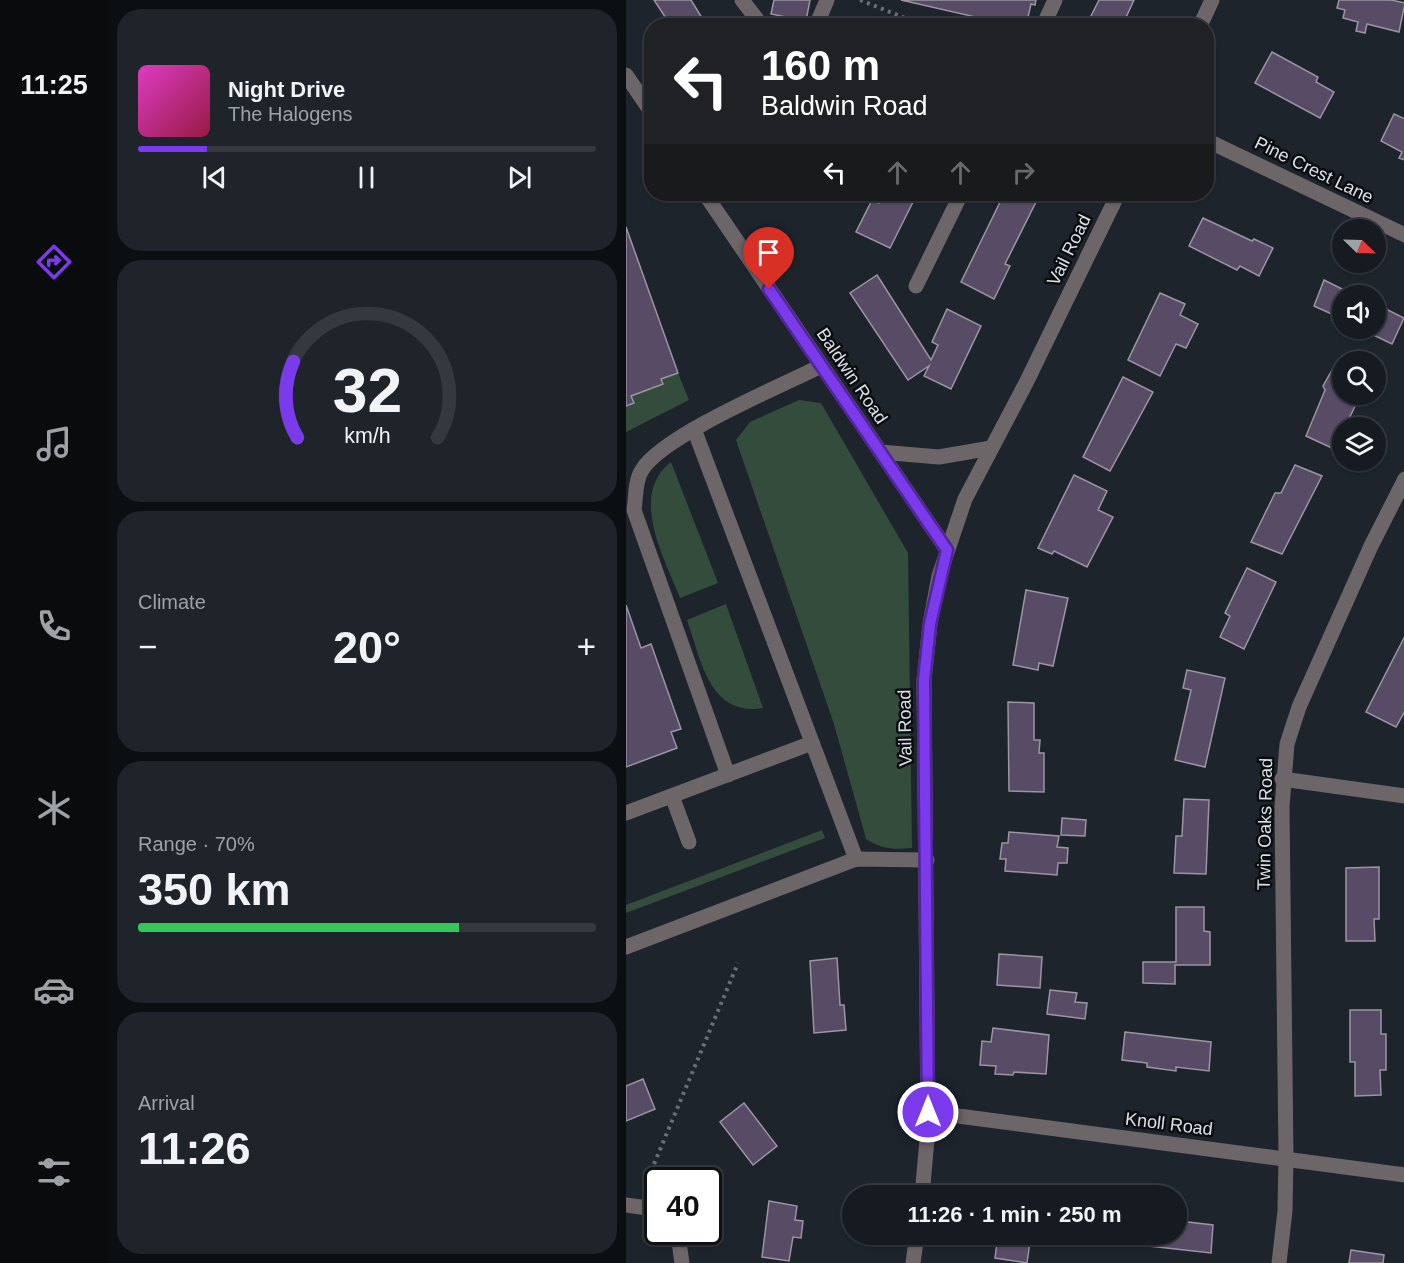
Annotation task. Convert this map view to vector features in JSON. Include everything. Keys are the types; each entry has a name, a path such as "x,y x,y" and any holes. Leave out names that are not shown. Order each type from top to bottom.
{"street":[{"path":"742,0 756,18"},
{"path":"819,18 827,0"},
{"path":"1047,18 1055,0"},
{"path":"1204,18 1212,0"},
{"path":"626,75 644,101"},
{"name":"Pine Crest Lane","path":"1214,144 1404,235"},
{"name":"Baldwin Road","path":"710,201 947,550"},
{"path":"916,286 958,201"},
{"name":"Vail Road","path":"923,1185 928,1112 924,680 930,624 947,550 965,500 1026,383 1115,201"},
{"path":"728,775 634,510 640,472 653,454 694,429 821,366"},
{"path":"694,429 856,859"},
{"path":"880,452 939,457 991,448"},
{"name":"Twin Oaks Road","path":"1279,1263 1285,1211 1286,1158 1282,779 1287,744 1299,707 1371,546 1404,480"},
{"path":"626,813 812,742"},
{"path":"1282,779 1404,796"},
{"path":"672,796 689,842"},
{"path":"626,947 856,859 927,860"},
{"name":"Knoll Road","path":"928,1112 1404,1174"},
{"path":"626,1205 644,1208"},
{"path":"679,1245 682,1263"},
{"path":"913,1263 915,1245"}],"path":[{"path":"860,0 905,18"},
{"path":"653,1164 738,963"}],"green space":[{"path":"678,373 689,400 626,432 626,406 633,403 631,396 663,384 661,379"},
{"path":"799,400 821,403 908,553 912,848 888,848 866,839 834,724 736,440 750,422"},
{"path":"671,462 718,583 680,598 659,547 651,509 652,492 658,476"},
{"path":"726,604 763,708 745,708 730,704 710,682 697,651 687,620"},
{"path":"822,830 825,838 626,913 626,905"}],"building":[{"path":"654,0 691,0 702,18 666,18"},
{"path":"774,0 810,0 807,18 771,14"},
{"path":"901,0 1036,0 1035,5 1031,4 1028,18 980,18"},
{"path":"1099,0 1134,0 1126,18 1090,18"},
{"path":"1339,0 1391,0 1405,3 1399,32 1367,24 1365,33 1356,31 1358,22 1343,18 1345,10 1337,8"},
{"path":"1272,52 1318,77 1316,82 1334,92 1320,118 1255,83"},
{"path":"1394,114 1405,119 1405,160 1399,158 1402,152 1381,141"},
{"path":"872,201 879,203 880,201 914,201 890,248 856,232"},
{"path":"1001,201 1036,201 1005,264 1010,266 994,299 961,282"},
{"path":"1203,218 1252,241 1254,239 1273,248 1259,276 1240,266 1237,270 1189,246"},
{"path":"626,227 678,373 661,379 663,384 631,396 634,403 626,406"},
{"path":"877,275 931,360 938,345 932,342 947,309 981,326 951,389 924,376 929,366 908,380 850,293"},
{"path":"1324,280 1334,285 1332,285 1332,314 1314,306"},
{"path":"1160,293 1185,304 1180,315 1198,324 1186,348 1176,344 1160,376 1128,360"},
{"path":"1386,309 1404,318 1392,344 1382,339 1386,339"},
{"path":"1332,370 1332,405 1356,405 1350,417 1332,417 1332,448 1306,436 1325,390 1323,386"},
{"path":"1123,377 1153,392 1110,471 1083,457"},
{"path":"1295,465 1322,476 1282,554 1251,542 1275,493 1281,493"},
{"path":"1074,475 1107,491 1098,510 1113,517 1087,567 1054,551 1052,554 1038,548"},
{"path":"1247,568 1276,582 1244,649 1220,637 1230,616 1225,613"},
{"path":"1026,590 1068,598 1053,666 1039,663 1038,670 1013,665"},
{"path":"626,605 641,648 651,644 681,729 671,732 677,748 626,767"},
{"path":"1405,636 1405,711 1396,727 1366,712"},
{"path":"1187,670 1225,678 1205,767 1175,760 1191,690 1183,688"},
{"path":"1008,702 1034,703 1034,740 1040,740 1039,753 1044,753 1044,792 1009,791"},
{"path":"1184,799 1209,800 1206,874 1174,873 1176,836 1182,836"},
{"path":"1062,818 1086,820 1085,836 1061,835"},
{"path":"1009,832 1059,836 1057,847 1068,848 1067,863 1058,863 1057,875 1005,871 1006,859 1000,859 1002,843 1008,843"},
{"path":"1379,867 1379,919 1374,919 1375,941 1346,941 1346,868"},
{"path":"1176,907 1204,907 1204,931 1210,932 1210,965 1175,965 1175,984 1143,983 1143,962 1176,962"},
{"path":"999,954 1042,957 1040,988 997,985"},
{"path":"837,958 840,1005 844,1005 846,1030 814,1033 810,961"},
{"path":"1050,990 1077,993 1075,1002 1087,1003 1085,1019 1047,1014"},
{"path":"1350,1010 1381,1010 1381,1034 1386,1034 1386,1070 1380,1070 1381,1095 1355,1096 1355,1062 1350,1062"},
{"path":"993,1028 1049,1035 1046,1074 1014,1072 1013,1075 995,1074 996,1066 980,1065 982,1041 991,1042"},
{"path":"1125,1032 1211,1042 1209,1071 1176,1067 1176,1071 1147,1067 1147,1063 1122,1060"},
{"path":"643,1079 655,1109 626,1121 626,1086"},
{"path":"744,1103 777,1146 753,1165 720,1122"},
{"path":"769,1201 797,1206 795,1220 803,1221 801,1238 793,1237 789,1261 762,1257"},
{"path":"1187,1222 1213,1225 1211,1253 1140,1245 1187,1245"},
{"path":"997,1245 1029,1245 1027,1263 995,1258"},
{"path":"1351,1250 1384,1255 1383,1263 1349,1263"}],"route":[{"path":"769,289 912,502 947,550 939,576 930,624 924,680 928,1112"}]}
